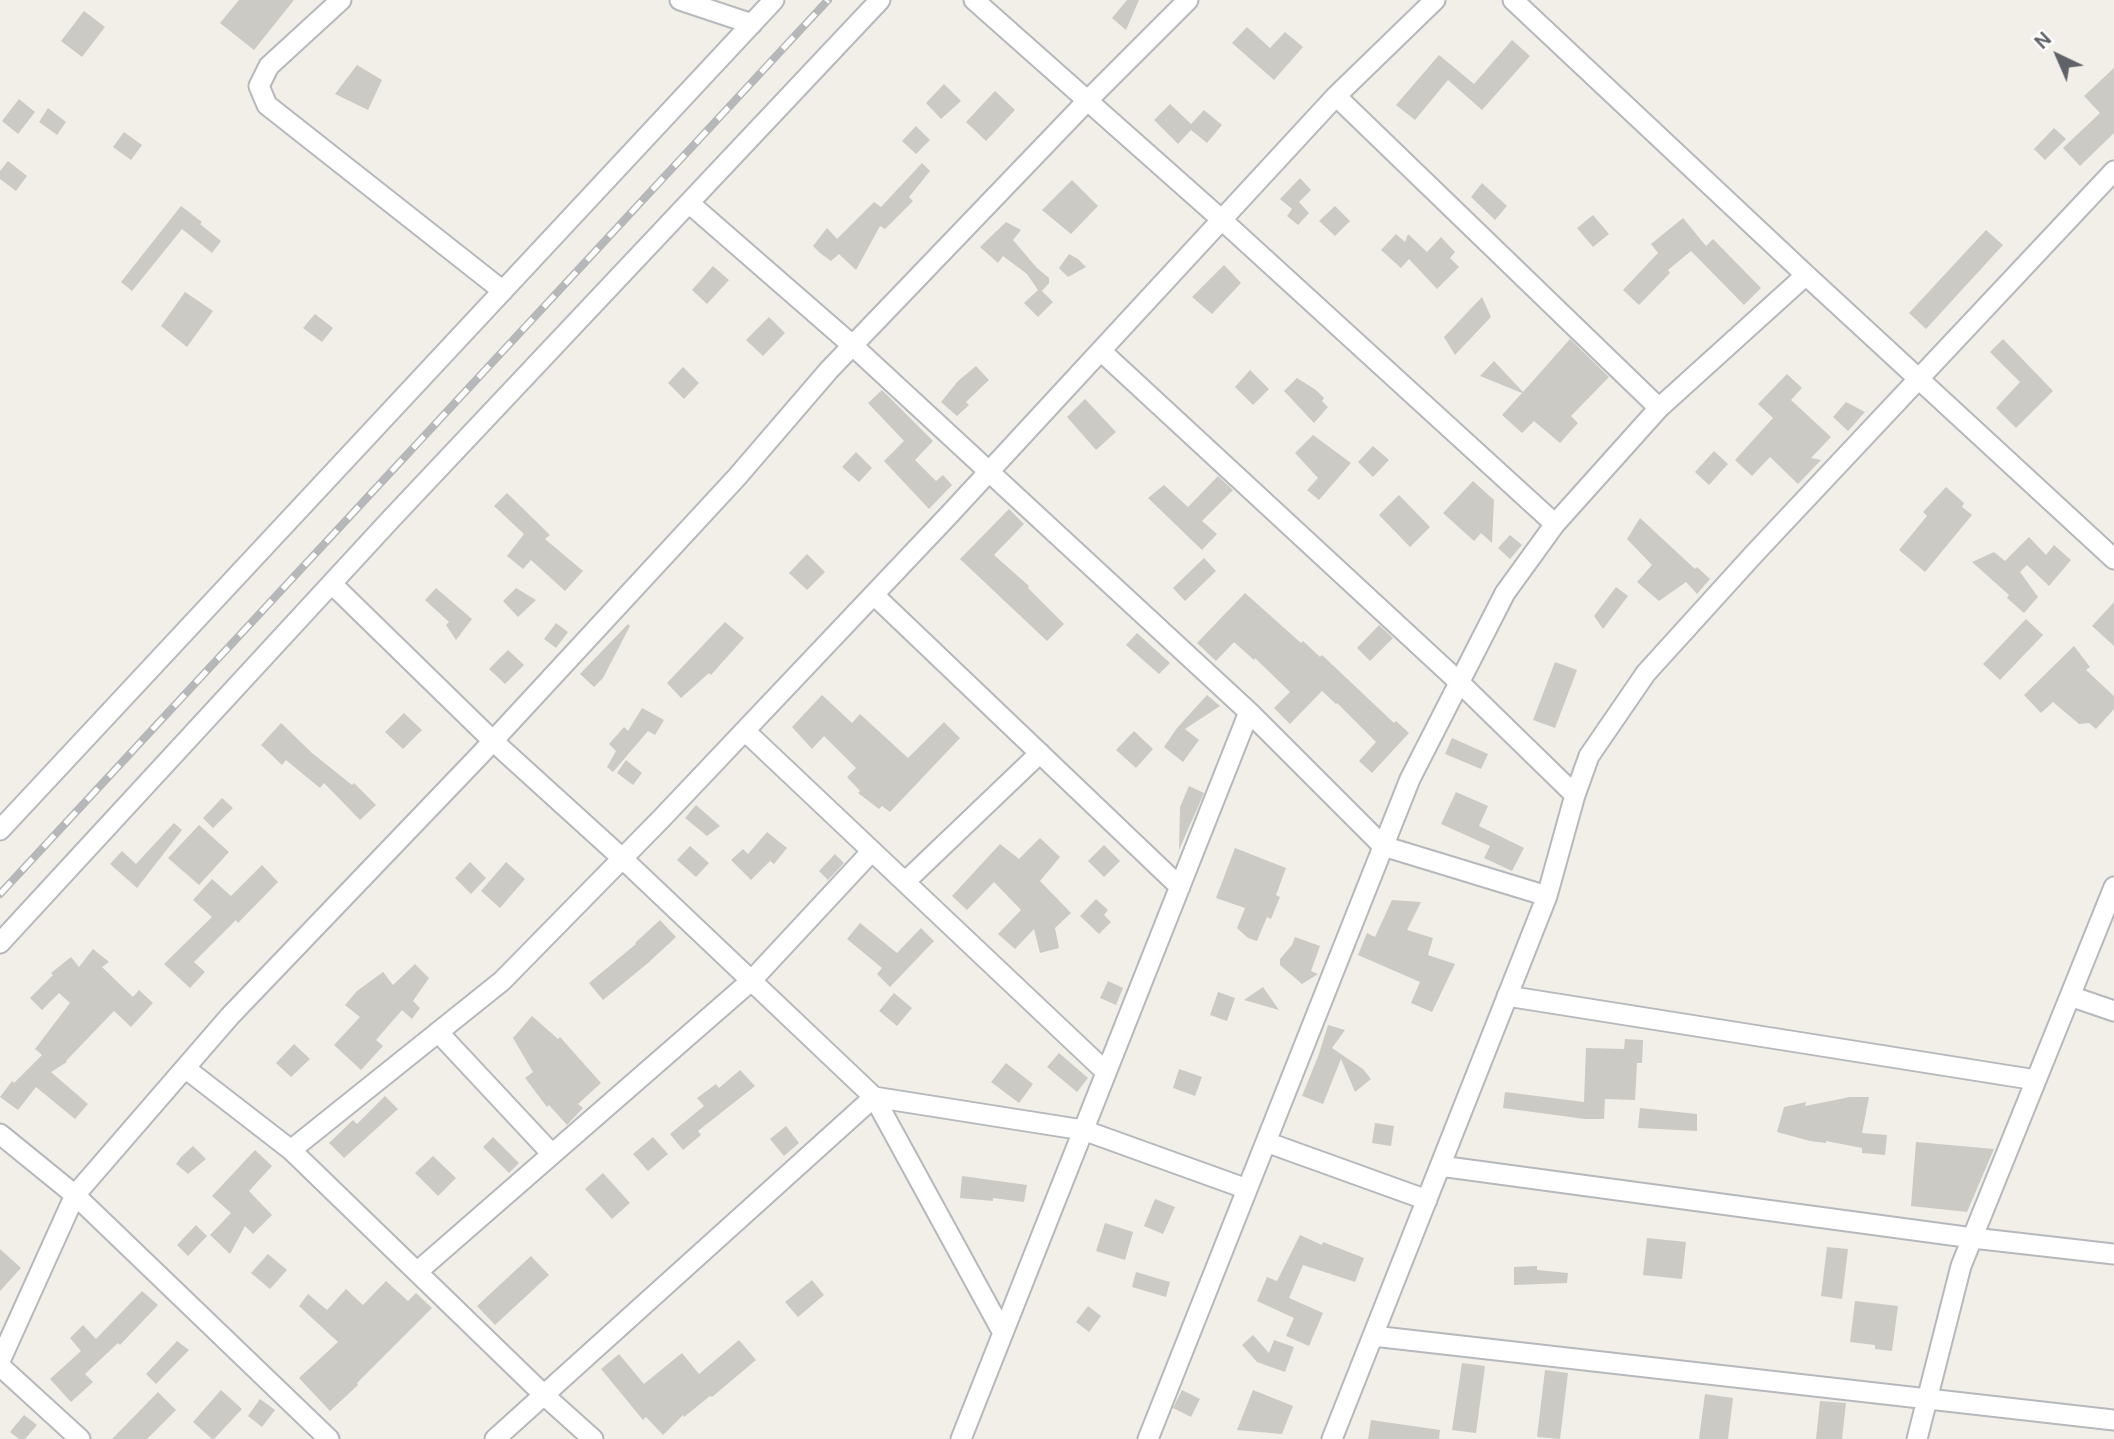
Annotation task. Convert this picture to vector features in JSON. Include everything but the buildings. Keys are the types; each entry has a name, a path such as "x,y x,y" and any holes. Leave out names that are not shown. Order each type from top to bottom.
{"street":[{"path":"341,0 269,66 259,86 267,106 503,291"},
{"path":"680,0 752,24"},
{"path":"0,831 774,0"},
{"path":"0,943 332,584 880,0"},
{"path":"974,0 1222,220 1555,524"},
{"path":"80,1439 0,1363 75,1195 230,1016 493,741 737,477 852,345 1188,0"},
{"path":"291,1150 502,981 623,859 874,595 1336,96 1435,0"},
{"path":"1513,0 2114,559"},
{"path":"1336,96 1659,408"},
{"path":"1332,1439 1547,896 1575,795 1589,756 1646,673 1754,554 2114,171"},
{"path":"689,202 852,345 1249,712 1383,846 1547,896"},
{"path":"1148,1439 1410,779 1505,593 1555,524 1659,408 1806,275"},
{"path":"1101,351 1459,682 1575,795"},
{"path":"332,584 493,741 623,859 874,1097 1003,1333"},
{"path":"874,595 1180,887"},
{"path":"961,1439 1249,712"},
{"path":"745,731 1106,1072"},
{"path":"905,882 1040,753"},
{"path":"417,1272 752,981 872,851"},
{"path":"1917,1439 1961,1266 2114,887"},
{"path":"1507,996 2036,1080"},
{"path":"2070,996 2114,1011"},
{"path":"438,1032 552,1154"},
{"path":"185,1068 291,1150 593,1439"},
{"path":"874,1097 1083,1130 1247,1189"},
{"path":"495,1439 874,1097"},
{"path":"0,1134 75,1195 330,1439"},
{"path":"1266,1142 1427,1200"},
{"path":"1440,1166 1973,1238 2114,1254"},
{"path":"1373,1336 2114,1420"}],"railway":[{"path":"0,894 828,0"}]}
